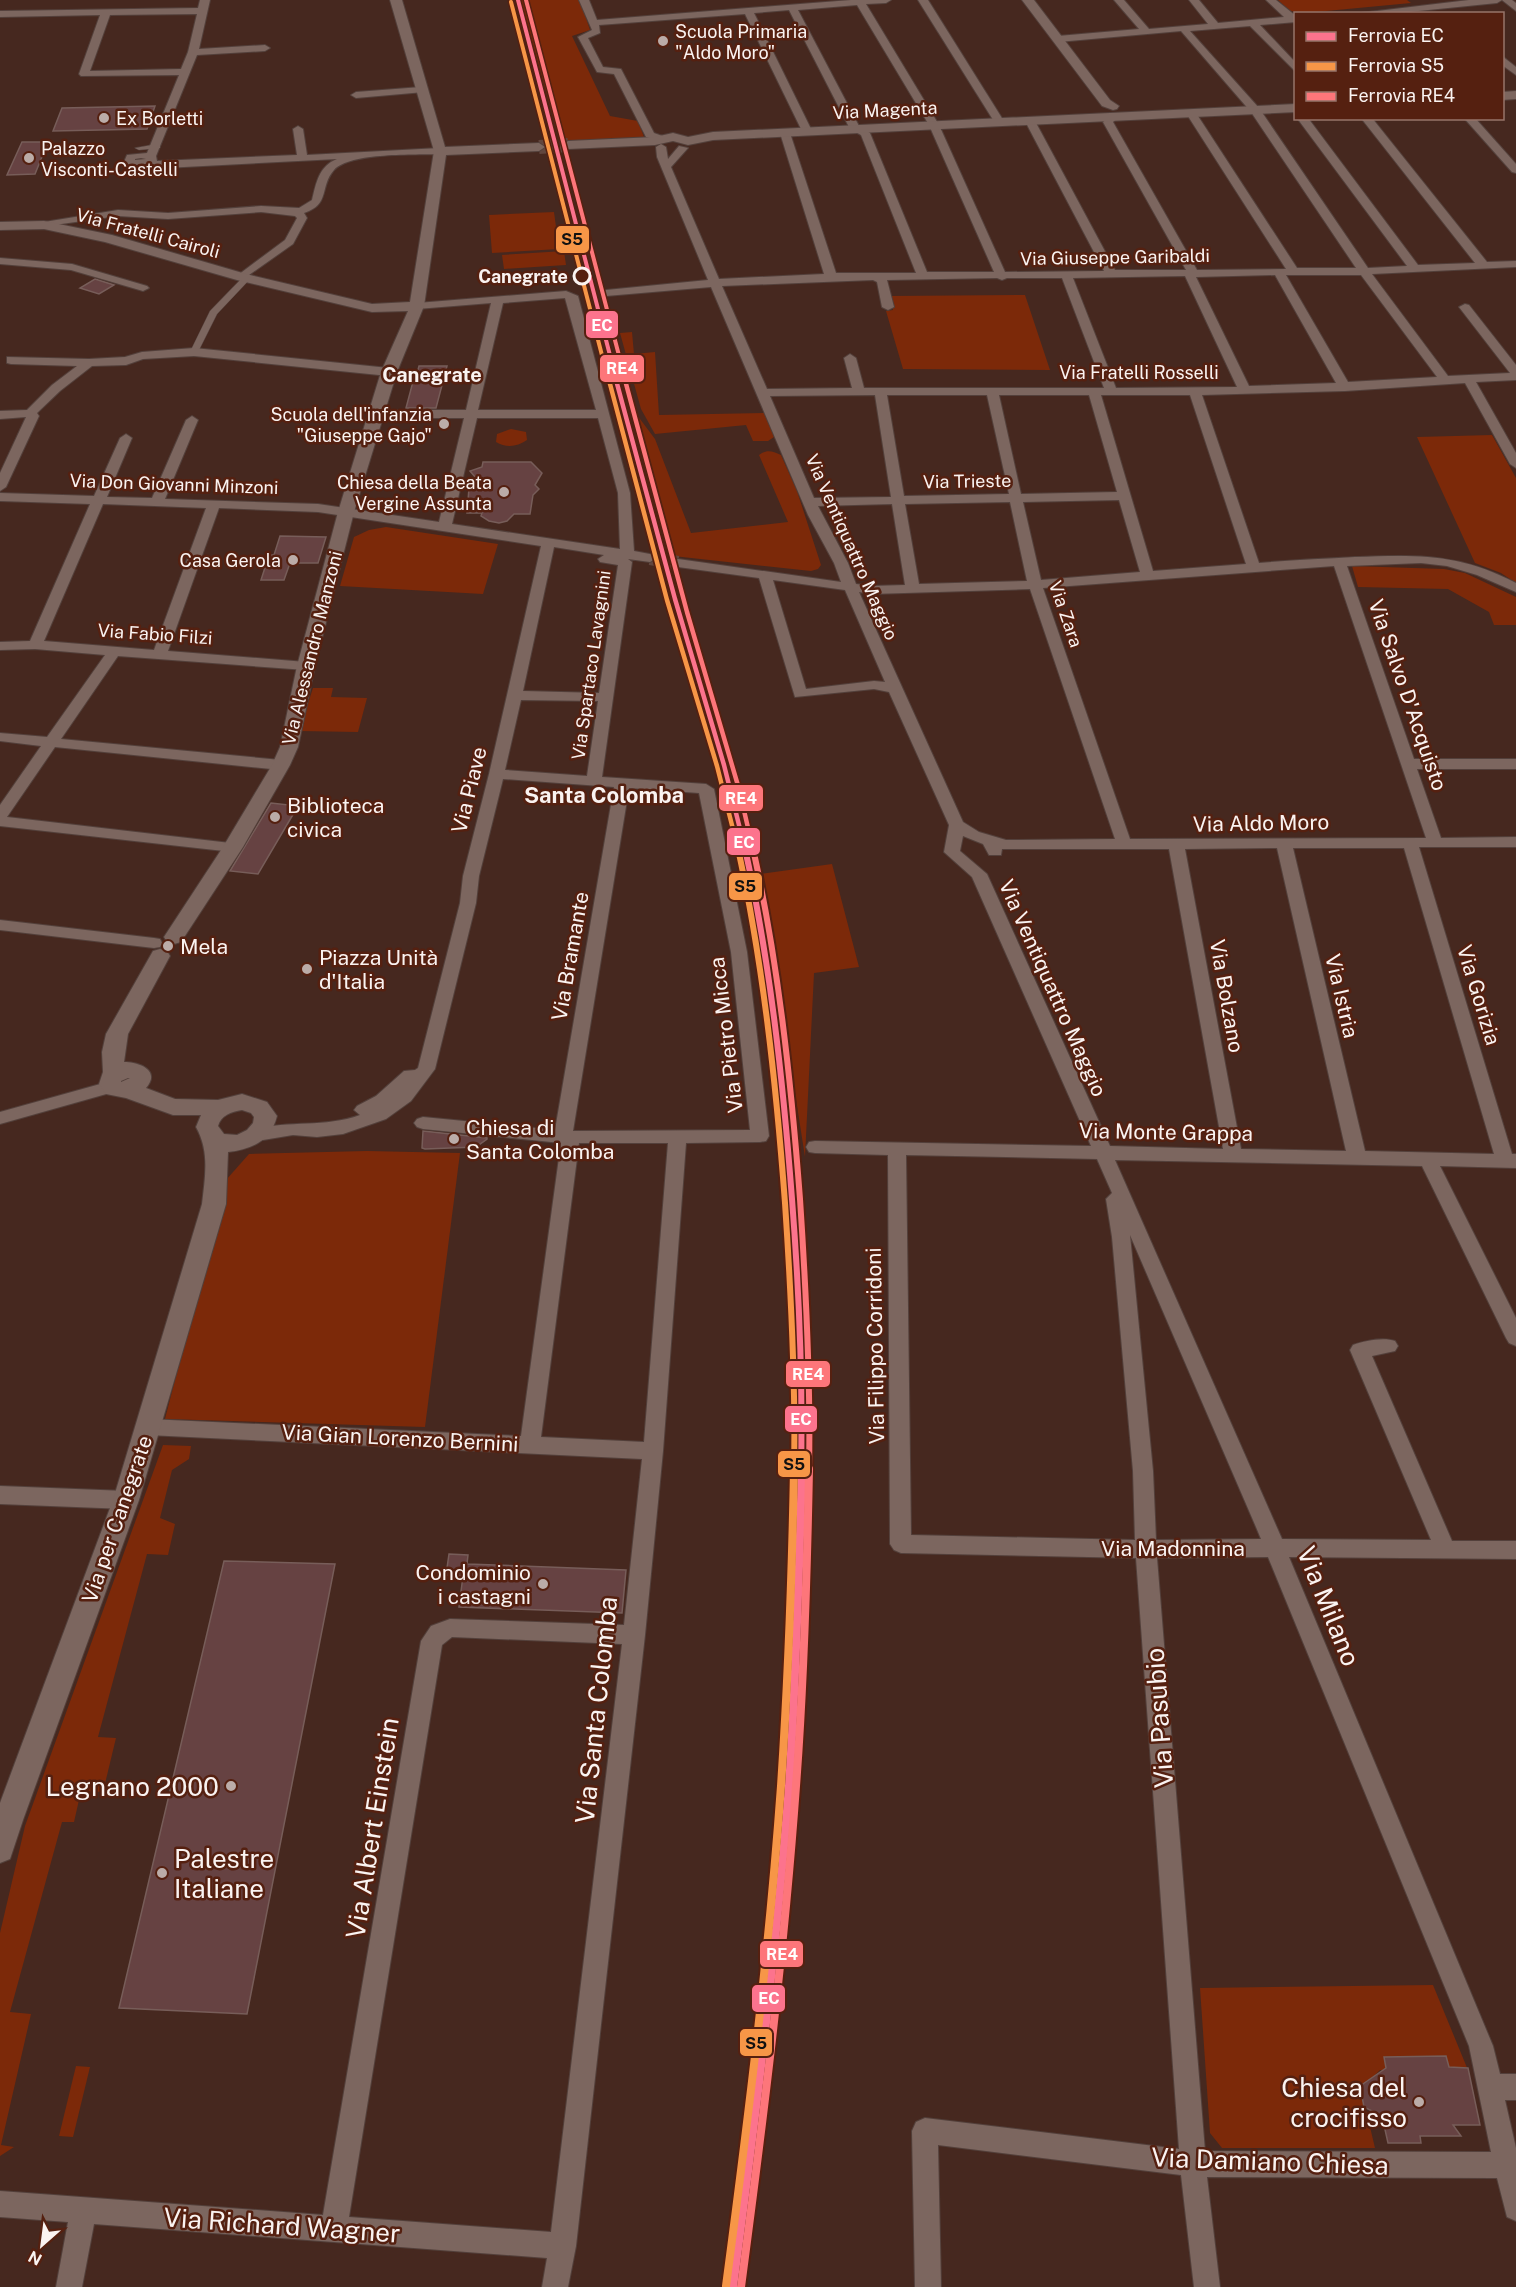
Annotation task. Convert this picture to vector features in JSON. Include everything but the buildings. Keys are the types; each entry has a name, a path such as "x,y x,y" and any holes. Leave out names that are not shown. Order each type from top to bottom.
{"street":[{"path":"1,17 10,0"},
{"path":"396,0 440,151"},
{"path":"584,0 594,27"},
{"path":"661,143 650,135 618,71 600,70 583,37 594,27 784,5 886,0"},
{"path":"923,0 1000,123"},
{"path":"1028,0 1112,111 1108,122 1192,274 1244,389"},
{"path":"1119,0 1146,32"},
{"path":"1194,0 1216,27"},
{"path":"1271,0 1294,19"},
{"path":"1373,12 1497,0"},
{"path":"1506,0 1516,8"},
{"path":"860,2 934,125 1002,276"},
{"path":"1443,4 1451,12"},
{"path":"1,17 204,5 186,72 150,159 165,165 539,147"},
{"path":"784,5 862,130 923,277"},
{"path":"748,10 807,131"},
{"path":"106,12 84,74 186,72"},
{"path":"1058,39 1294,19"},
{"path":"1253,23 1294,67"},
{"path":"1183,28 1255,111 1365,273 1445,380"},
{"path":"193,52 265,48"},
{"path":"1504,60 1516,72"},
{"path":"356,95 421,90"},
{"name":"Via Magenta","path":"568,146 639,142 661,143 674,150 683,142 713,136 1084,119 1112,111 1149,116 1294,111"},
{"path":"1191,113 1294,272"},
{"path":"1304,120 1416,270"},
{"path":"1368,120 1484,266"},
{"path":"1471,120 1516,170"},
{"path":"1030,121 1112,276"},
{"path":"298,129 308,157"},
{"path":"785,133 831,277"},
{"path":"667,166 683,142"},
{"name":"Via Ventiquattro Maggio","path":"661,143 662,157 714,283 810,502 841,563 955,833 952,852 958,859 988,851 1101,1153"},
{"path":"139,148 157,146"},
{"name":"Via Alessandro Manzoni","path":"125,1081 113,1052 117,1034 157,950 174,954 181,949 183,943 174,937 233,847 281,765 289,747 306,666 346,512 389,372 417,306 440,151"},
{"path":"289,211 309,208 317,201 322,178 332,165 360,154"},
{"path":"308,157 326,158 332,165"},
{"path":"53,225 118,213 168,216 261,209 299,214 302,218 289,242 244,278 213,313 194,352"},
{"name":"Via Fratelli Cairoli","path":"1,227 53,225 139,246 244,278 372,308 417,306"},
{"path":"0,261 72,267 143,288"},
{"name":"Via Giuseppe Garibaldi","path":"606,294 714,283 831,277 1365,273 1516,264"},
{"path":"1279,273 1346,387"},
{"path":"1067,276 1111,390"},
{"path":"878,277 882,281 888,308"},
{"path":"417,306 566,294 572,296 624,493 627,554"},
{"path":"445,527 498,300"},
{"path":"1465,307 1516,374"},
{"path":"11,360 89,363 126,361 142,356 194,352 389,372"},
{"path":"850,358 858,390"},
{"path":"0,415 30,414 56,388 89,363"},
{"name":"Via Fratelli Rosselli","path":"762,393 858,390 1195,391 1346,387 1516,374"},
{"path":"1468,378 1516,464"},
{"path":"880,390 913,590"},
{"name":"Via Zara","path":"992,390 1035,585 1124,844"},
{"path":"1094,391 1148,577"},
{"path":"1195,391 1254,567"},
{"path":"0,487 33,416 30,414"},
{"path":"376,414 602,414"},
{"path":"157,502 192,420"},
{"path":"35,645 126,438"},
{"name":"Via Trieste","path":"810,502 1126,496"},
{"name":"Via Don Giovanni Minzoni","path":"0,497 279,505 346,512 445,527 547,546"},
{"path":"160,654 214,503"},
{"path":"547,546 650,558"},
{"name":"Via Piave","path":"257,1130 317,1131 343,1128 381,1107 417,1083 426,1069 468,903 471,876 497,774 547,546"},
{"name":"Via Spartaco Lavagnini","path":"547,546 626,562 594,781"},
{"path":"678,562 850,588 913,590 1035,585 1339,561 1442,560 1489,573 1516,588"},
{"name":"Via Salvo D'Acquisto","path":"1339,561 1435,842"},
{"path":"765,575 800,694 892,683"},
{"name":"Via Fabio Filzi","path":"0,646 35,645 115,650 306,666"},
{"path":"0,816 115,650"},
{"path":"514,695 605,697"},
{"path":"0,737 281,765"},
{"path":"1410,765 1516,764"},
{"path":"497,774 622,783"},
{"name":"Via Pietro Micca","path":"622,783 706,789 739,952 760,1136 677,1137"},
{"name":"Via Bramante","path":"530,1444 567,1137 622,783"},
{"path":"0,821 233,847"},
{"path":"955,833 988,851"},
{"name":"Via Aldo Moro","path":"988,851 1124,844 1516,842"},
{"name":"Via Istria","path":"1284,843 1357,1158"},
{"name":"Via Gorizia","path":"1410,843 1510,1161"},
{"name":"Via Bolzano","path":"1176,844 1233,1156"},
{"path":"0,925 122,940 157,950"},
{"path":"0,1118 125,1081 173,1107 217,1140 231,1144 257,1130 258,1106 250,1103 232,1103 220,1108 211,1116 209,1132"},
{"path":"173,1107 220,1108"},
{"path":"423,1124 567,1137 677,1137"},
{"name":"Via per Canegrate","path":"217,1182 257,1130"},
{"name":"Via per Canegrate","path":"0,1850 8,1820 126,1500 214,1204 218,1156 209,1132"},
{"name":"Via Santa Colomba","path":"555,2287 563,2246 634,1635 653,1451 677,1137"},
{"name":"Via Monte Grappa","path":"815,1147 1510,1161"},
{"name":"Via Filippo Corridoni","path":"897,1147 901,1544"},
{"name":"Via Milano","path":"1101,1153 1274,1548 1481,2046 1516,2208"},
{"name":"Via Pasubio","path":"1101,1153 1100,1161 1118,1206 1143,1471 1146,1549 1193,2164 1207,2287"},
{"path":"1428,1160 1516,1338"},
{"path":"1388,1346 1360,1350 1445,1548"},
{"name":"Via Gian Lorenzo Bernini","path":"148,1427 653,1451"},
{"path":"0,1495 126,1500"},
{"name":"Via Madonnina","path":"901,1544 1146,1549 1445,1548 1516,1550"},
{"name":"Via Albert Einstein","path":"334,2228 432,1641 439,1633 450,1628 634,1635"},
{"path":"1490,2087 1516,2087"},
{"name":"Via Damiano Chiesa","path":"928,2287 926,2131 1193,2164 1507,2165"},
{"name":"Via Richard Wagner","path":"0,2204 563,2246"},
{"path":"69,2287 83,2210"}],"shaded area":[{"path":"521,0 580,0 590,30 572,36 610,116 638,121 644,137 560,143"},
{"path":"1278,0 1407,0 1411,3 1316,12 1290,11"},
{"path":"554,212 559,249 492,253 489,215"},
{"path":"564,251 566,265 504,269 502,255"},
{"path":"1025,295 1050,370 903,369 886,311 893,310 889,296"},
{"path":"632,332 634,354 655,352 659,415 767,413 774,437 768,441 753,441 746,425 655,434 641,409 620,333"},
{"path":"634,411 655,439 691,533 788,522 759,455 770,451 781,455 797,491 821,565 818,569 811,571 673,556"},
{"path":"511,429 526,432 527,440 511,446 496,442 497,434"},
{"path":"1492,435 1516,478 1516,583 1501,573 1475,563 1417,437"},
{"path":"386,527 498,544 483,594 340,586 354,537 369,530"},
{"path":"1352,566 1444,569 1465,573 1516,597 1516,625 1494,625 1489,612 1448,589 1358,587"},
{"path":"313,688 333,688 331,697 367,698 358,732 299,731"},
{"path":"832,864 859,967 814,973 805,1157 761,874"},
{"path":"367,1151 460,1153 425,1427 165,1419 226,1180 249,1154"},
{"path":"163,1445 191,1446 189,1459 172,1470 160,1518 175,1524 168,1555 147,1554 98,1737 116,1738 103,1792 81,1791 74,1822 62,1822 10,2012 31,2014 1,2145 14,2147 0,2156 0,1933 25,1826"},
{"path":"1433,1985 1470,2075 1380,2070 1361,2089 1375,2148 1222,2148 1210,2133 1200,1988"},
{"path":"76,2066 90,2067 73,2137 59,2136"}],"tunnel":[{"path":"539,147 568,145"},
{"path":"650,558 678,563"}],"rail line":[{"name":"EC","path":"518,0 675,599 736,809 764,949 786,1116 798,1283 802,1451 798,1619 789,1787 774,1954 733,2287"},
{"name":"RE4","path":"526,0 680,587 744,809 772,949 794,1116 806,1283 809,1451 806,1619 796,1787 782,1954 741,2287"},
{"name":"S5","path":"511,2 667,600 729,810 757,950 779,1116 791,1283 794,1451 791,1619 781,1786 766,1954 726,2286"}],"place":[{"name":"Scuola Primaria \"Aldo Moro\"","path":"663,41"},
{"name":"Ex Borletti","path":"104,118"},
{"name":"Palazzo Visconti-Castelli","path":"29,158"},
{"name":"Canegrate","path":"582,276"},
{"name":"Scuola dell'infanzia \"Giuseppe Gajo\"","path":"444,424"},
{"name":"Chiesa della Beata Vergine Assunta","path":"504,492"},
{"name":"Casa Gerola","path":"293,560"},
{"name":"Biblioteca civica","path":"275,817"},
{"name":"Mela","path":"168,946"},
{"name":"Piazza Unità d'Italia","path":"307,969"},
{"name":"Chiesa di Santa Colomba","path":"454,1139"},
{"name":"Condominio i castagni","path":"543,1584"},
{"name":"Legnano 2000","path":"231,1786"},
{"name":"Palestre Italiane","path":"162,1873"},
{"name":"Chiesa del crocifisso","path":"1419,2102"}],"district":[{"name":"Canegrate","path":"432,375"},
{"name":"Santa Colomba","path":"604,795"}]}
